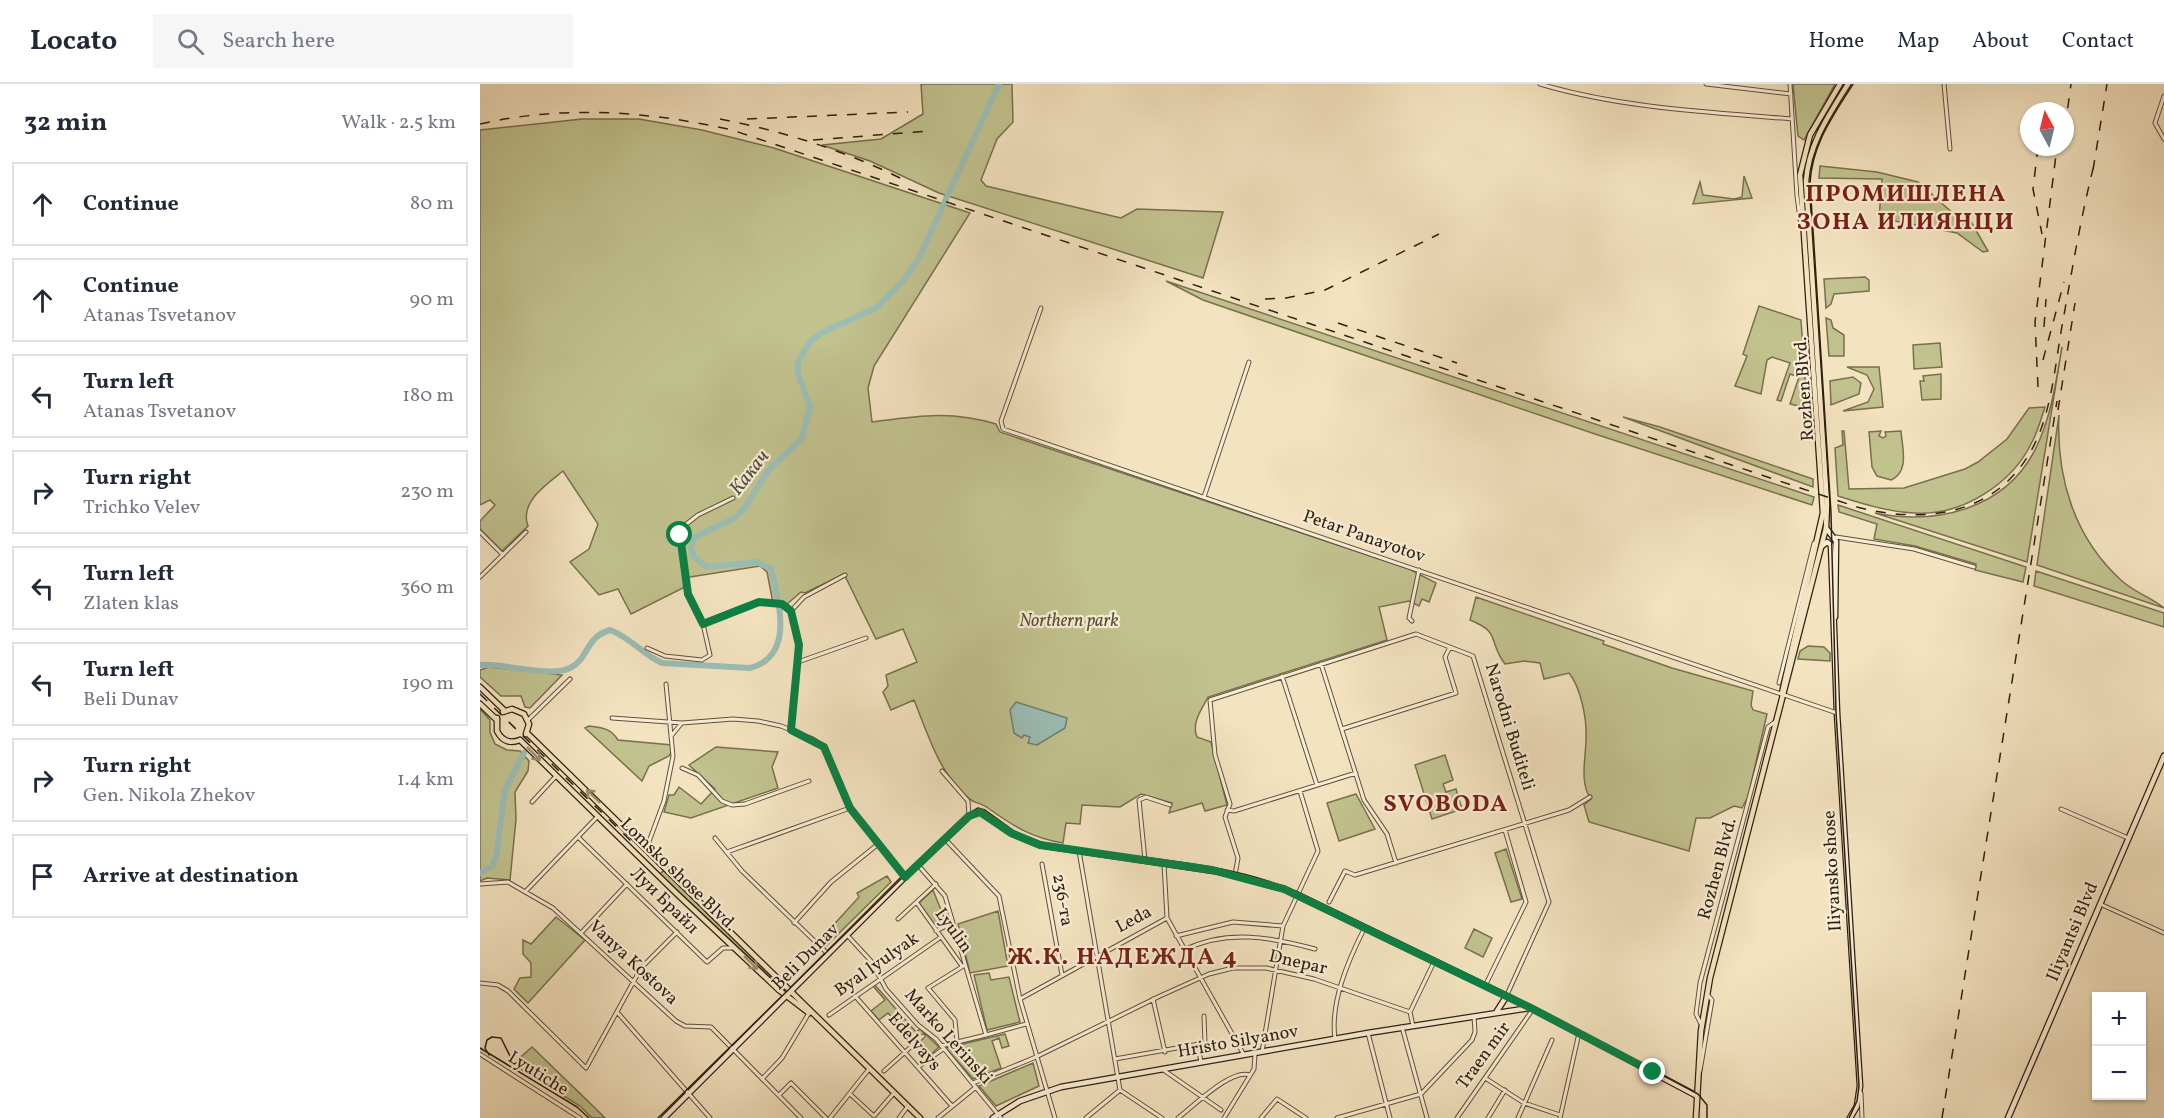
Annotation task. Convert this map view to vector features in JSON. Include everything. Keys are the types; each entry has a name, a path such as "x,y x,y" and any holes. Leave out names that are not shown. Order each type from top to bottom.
{"main road":[{"name":"Rozhen Blvd.","path":"1782,696 1782,685 1823,513 1800,184 1803,159 1813,129 1840,84"},
{"name":"Rozhen Blvd.","path":"1696,1118 1702,1025 1707,994 1826,526 1806,181 1809,159 1817,135 1848,84"},
{"path":"480,687 504,711 517,709 528,720 524,737 511,742 502,739 497,731 497,719 480,704"},
{"name":"Lomsko shose Blvd.","path":"524,737 555,776 597,817 786,996 823,1024"},
{"name":"Lomsko shose Blvd.","path":"524,737 647,847 920,1118"}],"street":[{"path":"1540,84 1587,97 1686,110 1792,119"},
{"path":"1708,84 1791,94"},
{"name":"Rozhen Blvd.","path":"1790,84 1797,196 1802,229"},
{"path":"1944,84 1950,149"},
{"path":"2164,96 2155,123 2164,139"},
{"name":"Petar Panayotov","path":"1041,308 1001,421 1003,429 1837,713"},
{"path":"1204,497 1249,362"},
{"path":"648,648 665,656 706,659 710,655 703,624 691,602 680,535 684,526 698,515 715,509 733,498"},
{"path":"1779,684 1819,517"},
{"path":"1826,526 1836,542"},
{"path":"480,532 503,555"},
{"path":"480,577 526,532"},
{"path":"1836,542 1836,537 1914,549 1974,567"},
{"name":"Iliyansko shose","path":"1822,546 1827,542 1830,545 1835,620"},
{"name":"Iliyansko shose","path":"1836,542 1837,713 1860,1086 1858,1101 1850,1118"},
{"path":"1412,621 1409,618 1419,570"},
{"path":"791,611 804,597 845,575"},
{"path":"703,624 759,602 782,604 791,611 799,645 791,730"},
{"name":"Narodni Buditeli","path":"1227,810 1230,804 1212,736 1210,700 1416,634 1450,647 1475,660 1549,902 1506,997"},
{"path":"798,662 866,638"},
{"path":"1342,729 1456,693 1445,657 1450,647"},
{"path":"1321,664 1368,809 1387,834 1396,863"},
{"path":"1282,676 1317,785"},
{"path":"528,720 570,679"},
{"path":"647,847 664,801 673,756 666,684"},
{"path":"612,718 682,723 742,720 791,730 824,747 850,808 877,845 905,877"},
{"path":"672,737 682,723"},
{"name":"Rozhen Blvd.","path":"1702,1025 1696,1014 1700,983 1768,727 1775,723"},
{"name":"Iliyantsi Blvd","path":"2008,1118 2164,756"},
{"path":"682,768 698,775 722,801 732,805 745,804 809,781"},
{"path":"942,771 968,801 969,816 983,813 1023,839 1046,846 1235,875 1297,895 1532,1009 1697,1096"},
{"path":"1235,875 1238,858 1225,817 1227,810 1234,811 1356,773"},
{"path":"532,802 555,776"},
{"path":"1262,1052 1283,926 1318,851 1300,791"},
{"path":"1145,860 1139,801 1146,797 1170,805"},
{"path":"1329,902 1345,871 1355,875 1396,863 1569,810 1590,797"},
{"path":"727,852 850,808"},
{"path":"2061,809 2128,838"},
{"name":"Beli Dunav","path":"664,1118 969,816"},
{"path":"525,892 597,817"},
{"path":"1485,986 1526,902 1505,830"},
{"name":"Луи Брайл","path":"578,837 707,962 723,948 736,949"},
{"path":"715,838 742,871 828,954"},
{"path":"945,839 999,897 1026,1024 1055,1118"},
{"path":"794,923 831,882 877,845"},
{"path":"1079,851 1120,1090 1162,1118"},
{"path":"1164,863 1167,918 1244,1055"},
{"name":"236-та","path":"1042,864 1062,975"},
{"path":"917,865 945,897 986,1035"},
{"name":"Vanya Kostova","path":"480,884 498,882 515,886 553,908 582,932 676,1021 685,1026 711,1028 801,1118"},
{"path":"582,932 627,884"},
{"path":"898,919 936,884"},
{"name":"Lyulin","path":"916,903 964,966"},
{"path":"2099,903 2164,933"},
{"name":"Leda","path":"1020,999 1096,955 1167,918"},
{"path":"1176,936 1233,922 1283,926"},
{"path":"936,931 952,923"},
{"path":"1335,1039 1334,1024 1340,987 1365,927"},
{"path":"480,982 498,985 507,991 586,1068 646,963 677,932"},
{"name":"Marko Lerinski","path":"847,935 881,977 886,989 977,1087 999,1116"},
{"path":"1184,950 1204,941 1228,936 1281,940 1315,949"},
{"name":"Byal lyulyak","path":"829,1015 881,977 941,938"},
{"path":"1413,1026 1410,1012 1434,961"},
{"path":"957,1042 955,1020 928,991 929,987 964,966"},
{"name":"Dnepar","path":"973,1083 1036,1057 1108,1020 1199,978 1233,968 1277,970 1340,987 1410,1012"},
{"name":"Rozhen Blvd.","path":"1699,1073 1702,1067 1712,1000 1707,994"},
{"name":"Edelvays","path":"855,996 952,1106"},
{"path":"1495,1012 1506,997"},
{"path":"1153,999 1165,1052"},
{"name":"Hristo Silyanov","path":"993,1118 1046,1090 1368,1033 1495,1012 1532,1009"},
{"name":"Traen mir","path":"1456,1118 1532,1009"},
{"path":"617,1012 710,1118"},
{"path":"762,1079 782,1058 809,1013"},
{"path":"1115,1059 1198,1046 1207,1041 1204,1016"},
{"path":"1337,1118 1386,1106 1421,1094 1472,1040 1475,1032 1474,1016"},
{"path":"918,1067 942,1048 957,1042 1026,1024"},
{"path":"1402,1028 1427,1118"},
{"path":"1368,1033 1390,1118"},
{"path":"1485,1078 1524,1103 1560,1117 1579,1033"},
{"path":"884,1071 923,1036"},
{"path":"1518,1118 1552,1040"},
{"path":"1198,1046 1201,1062"},
{"path":"1224,1118 1251,1075 1256,1064 1255,1053"},
{"name":"Lyutiche","path":"480,1054 580,1118"},
{"path":"778,1095 791,1083 828,1118 869,1069"},
{"path":"1162,1069 1221,1110"},
{"path":"1178,1118 1233,1075 1245,1073 1251,1075"},
{"path":"1860,1086 1862,1118"},
{"path":"938,1118 977,1087"},
{"path":"1086,1118 1120,1090"},
{"path":"1488,1118 1505,1090"},
{"path":"850,1094 874,1116 894,1093"},
{"path":"1261,1118 1277,1099 1306,1118"},
{"path":"899,1118 908,1106"}],"green space":[{"path":"921,84 1012,84 1013,122 997,139 981,180 986,186 1121,218 1137,209 1223,212 1203,278 939,193 870,161 822,145 881,139 923,114"},
{"path":"1793,84 1835,84 1804,140 1798,136"},
{"name":"Northern park","path":"582,119 639,119 702,130 774,148 970,213 874,366 868,388 872,422 919,416 949,416 996,424 1000,432 1409,569 1436,583 1429,602 1422,599 1419,606 1409,601 1379,607 1387,640 1208,697 1195,727 1197,737 1211,742 1227,805 1205,811 1202,803 1169,813 1172,803 1141,794 1120,807 1082,805 1080,824 1066,823 1063,843 1023,830 971,800 960,790 943,767 914,700 891,710 883,692 888,686 886,675 917,662 903,629 876,639 844,574 805,593 801,592 787,604 773,603 767,572 760,566 690,577 686,578 683,588 631,614 618,589 599,595 570,562 589,549 598,524 563,471 536,494 527,509 528,526 502,551 480,529 480,521 495,505 490,500 480,505 480,130"},
{"path":"1820,166 1877,172 1918,182 1964,223 1970,220 1988,251 1983,252 1957,233 1879,218 1882,179 1819,178"},
{"path":"1744,176 1752,198 1693,204 1700,182 1703,195 1734,199 1742,197"},
{"path":"1865,277 1869,280 1869,291 1834,294 1831,304 1826,308 1824,279"},
{"path":"1166,281 1814,497 1812,505 1592,433 1203,300"},
{"path":"1759,306 1801,320 1807,408 1790,404 1799,377 1790,374 1781,401 1777,400 1790,363 1772,357 1767,360 1761,394 1735,386 1747,356 1743,354"},
{"path":"1826,318 1831,320 1833,328 1844,335 1844,356 1829,356"},
{"path":"1940,343 1942,367 1914,369 1913,345"},
{"path":"2062,347 2027,562 1875,513 1921,517 1944,514 1987,499 2006,487 2022,470 2041,438 2052,400"},
{"path":"1847,367 1879,367 1883,407 1843,411 1868,402 1874,389 1867,375"},
{"path":"1941,374 1941,399 1922,400 1920,381 1924,381 1923,376"},
{"path":"1853,377 1861,383 1859,394 1831,405 1830,381"},
{"path":"2045,407 2032,442 2012,471 1999,484 1967,503 1933,513 1915,513 1866,505 1838,496 1835,448 1843,445 1842,431 1844,431 1849,489 1904,488 1965,469 1978,462 2007,439 2029,408"},
{"path":"2059,415 2061,461 2065,483 2080,526 2091,546 2122,581 2164,608 2037,565"},
{"path":"1623,417 1660,427 1813,479 1813,487"},
{"path":"1881,431 1879,436 1883,438 1886,436 1885,432 1901,431 1903,465 1897,476 1891,480 1877,476 1872,467 1869,432"},
{"path":"1838,505 2026,567 2023,582 1975,570 1976,564 1915,546 1874,539 1877,524 1839,512"},
{"path":"2036,571 2164,613 2164,627 2034,586"},
{"path":"1476,597 1604,641 1603,644 1672,668 1753,691 1751,705 1753,710 1767,714 1748,797 1742,808 1734,806 1710,818 1696,818 1689,851 1589,822 1584,805 1591,799 1587,793 1584,778 1585,722 1580,695 1573,679 1569,673 1544,679 1540,663 1524,661 1505,664 1490,633 1470,620"},
{"path":"1808,646 1824,647 1830,653 1830,661 1798,659 1800,651"},
{"path":"489,667 562,675 530,708 525,707 521,696 501,696 480,677 480,670"},
{"path":"480,709 490,720 490,732 495,744 507,750 520,751 529,761 528,771 515,792 516,819 510,880 487,878 480,881"},
{"path":"589,726 609,731 618,740 672,745 673,750 669,756 649,766 642,781 585,728"},
{"path":"716,747 778,752 772,767 778,788 691,818 664,812 669,795 674,795 679,787 701,804 715,789 689,765"},
{"path":"1445,755 1453,780 1443,784 1446,792 1456,789 1462,809 1432,819 1415,765"},
{"path":"1356,794 1375,829 1339,841 1327,803"},
{"path":"1506,849 1522,899 1511,902 1495,853"},
{"path":"664,870 782,986 782,988 660,874"},
{"path":"887,876 891,882 824,948 818,942 859,897 857,893"},
{"path":"933,890 945,920 939,926 934,925 919,903"},
{"path":"998,911 1008,966 970,973 958,924"},
{"path":"556,917 585,940 528,1003 514,989 520,978 531,977 531,963 523,954 523,940 531,944"},
{"path":"1474,929 1492,938 1483,957 1465,948"},
{"path":"989,973 991,980 1009,977 1020,1022 987,1030 974,975"},
{"path":"878,981 875,985 916,1032 920,1029 939,1047 928,1057 888,1013 879,1020 871,1011 885,1000 872,985"},
{"path":"1005,1034 1009,1046 1002,1048 999,1038 992,1041 1001,1068 973,1079 946,1048"},
{"path":"532,1047 605,1118 592,1118 580,1106 522,1070 515,1062"},
{"path":"1033,1063 1039,1086 996,1106 979,1086"}],"water":[{"path":"1016,702 1067,718 1065,728 1037,745 1028,743 1030,737 1024,735 1022,738 1014,733 1010,710"}],"waterway":[{"name":"Какач","path":"480,665 561,671 576,664 591,643 602,633 610,630 662,663 750,668 764,662 773,652 779,640 780,612 771,569 757,562 707,567 694,557 691,547 695,537 733,519 743,510 770,468 802,439 810,406 798,374 798,362 809,343 821,333 876,308 904,280 919,258 999,84"},
{"path":"480,873 492,866 496,857 505,790 524,753"}],"tram line":[{"path":"1849,1118 1857,1101 1859,1086 1836,712 1831,513 1810,183 1819,143 1853,84"},
{"path":"658,1118 966,815 978,808 985,810 1017,833 1040,842 1236,872 1298,892 1515,997 1698,1094 1707,1105 1707,1118"},
{"path":"489,1055 485,1048 487,1040 492,1037 501,1038 517,1070"},
{"path":"480,1048 577,1107 589,1118"}],"railway":[{"path":"2069,102 2071,84"},
{"path":"2093,170 2107,84"},
{"path":"747,119 908,112"},
{"path":"480,124 543,114 606,113 669,118 732,130 1857,507 1886,513 1914,515 1941,513 1967,506 1990,495 2010,479 2028,457 2041,429 2054,378 2077,243 2095,161"},
{"path":"720,119 813,143 902,179"},
{"path":"813,140 929,131"},
{"path":"2037,156 2033,189 2042,234"},
{"path":"2038,387 2035,322 2056,156"},
{"path":"1265,299 1286,298 1325,290 1439,234"},
{"path":"2043,360 2064,282"},
{"path":"2044,327 2046,299"},
{"path":"2058,410 2075,303"},
{"path":"1338,323 1457,363"},
{"path":"1942,1118 2057,401"},
{"path":"480,694 631,841"}],"district":[{"name":"ПРОМИШЛЕНА ЗОНА ИЛИЯНЦИ","path":"1906,209"},
{"name":"SVOBODA","path":"1446,805"},
{"name":"Ж.К. НАДЕЖДА 4","path":"1123,958"}],"route":[{"path":"680,535 688,594 703,624 765,601 774,605 782,604 791,611 799,645 791,730 813,739 824,747 850,808 905,877 969,816 980,812 1011,833 1040,845 1212,870 1253,879 1313,902 1533,1009 1653,1072"}]}
